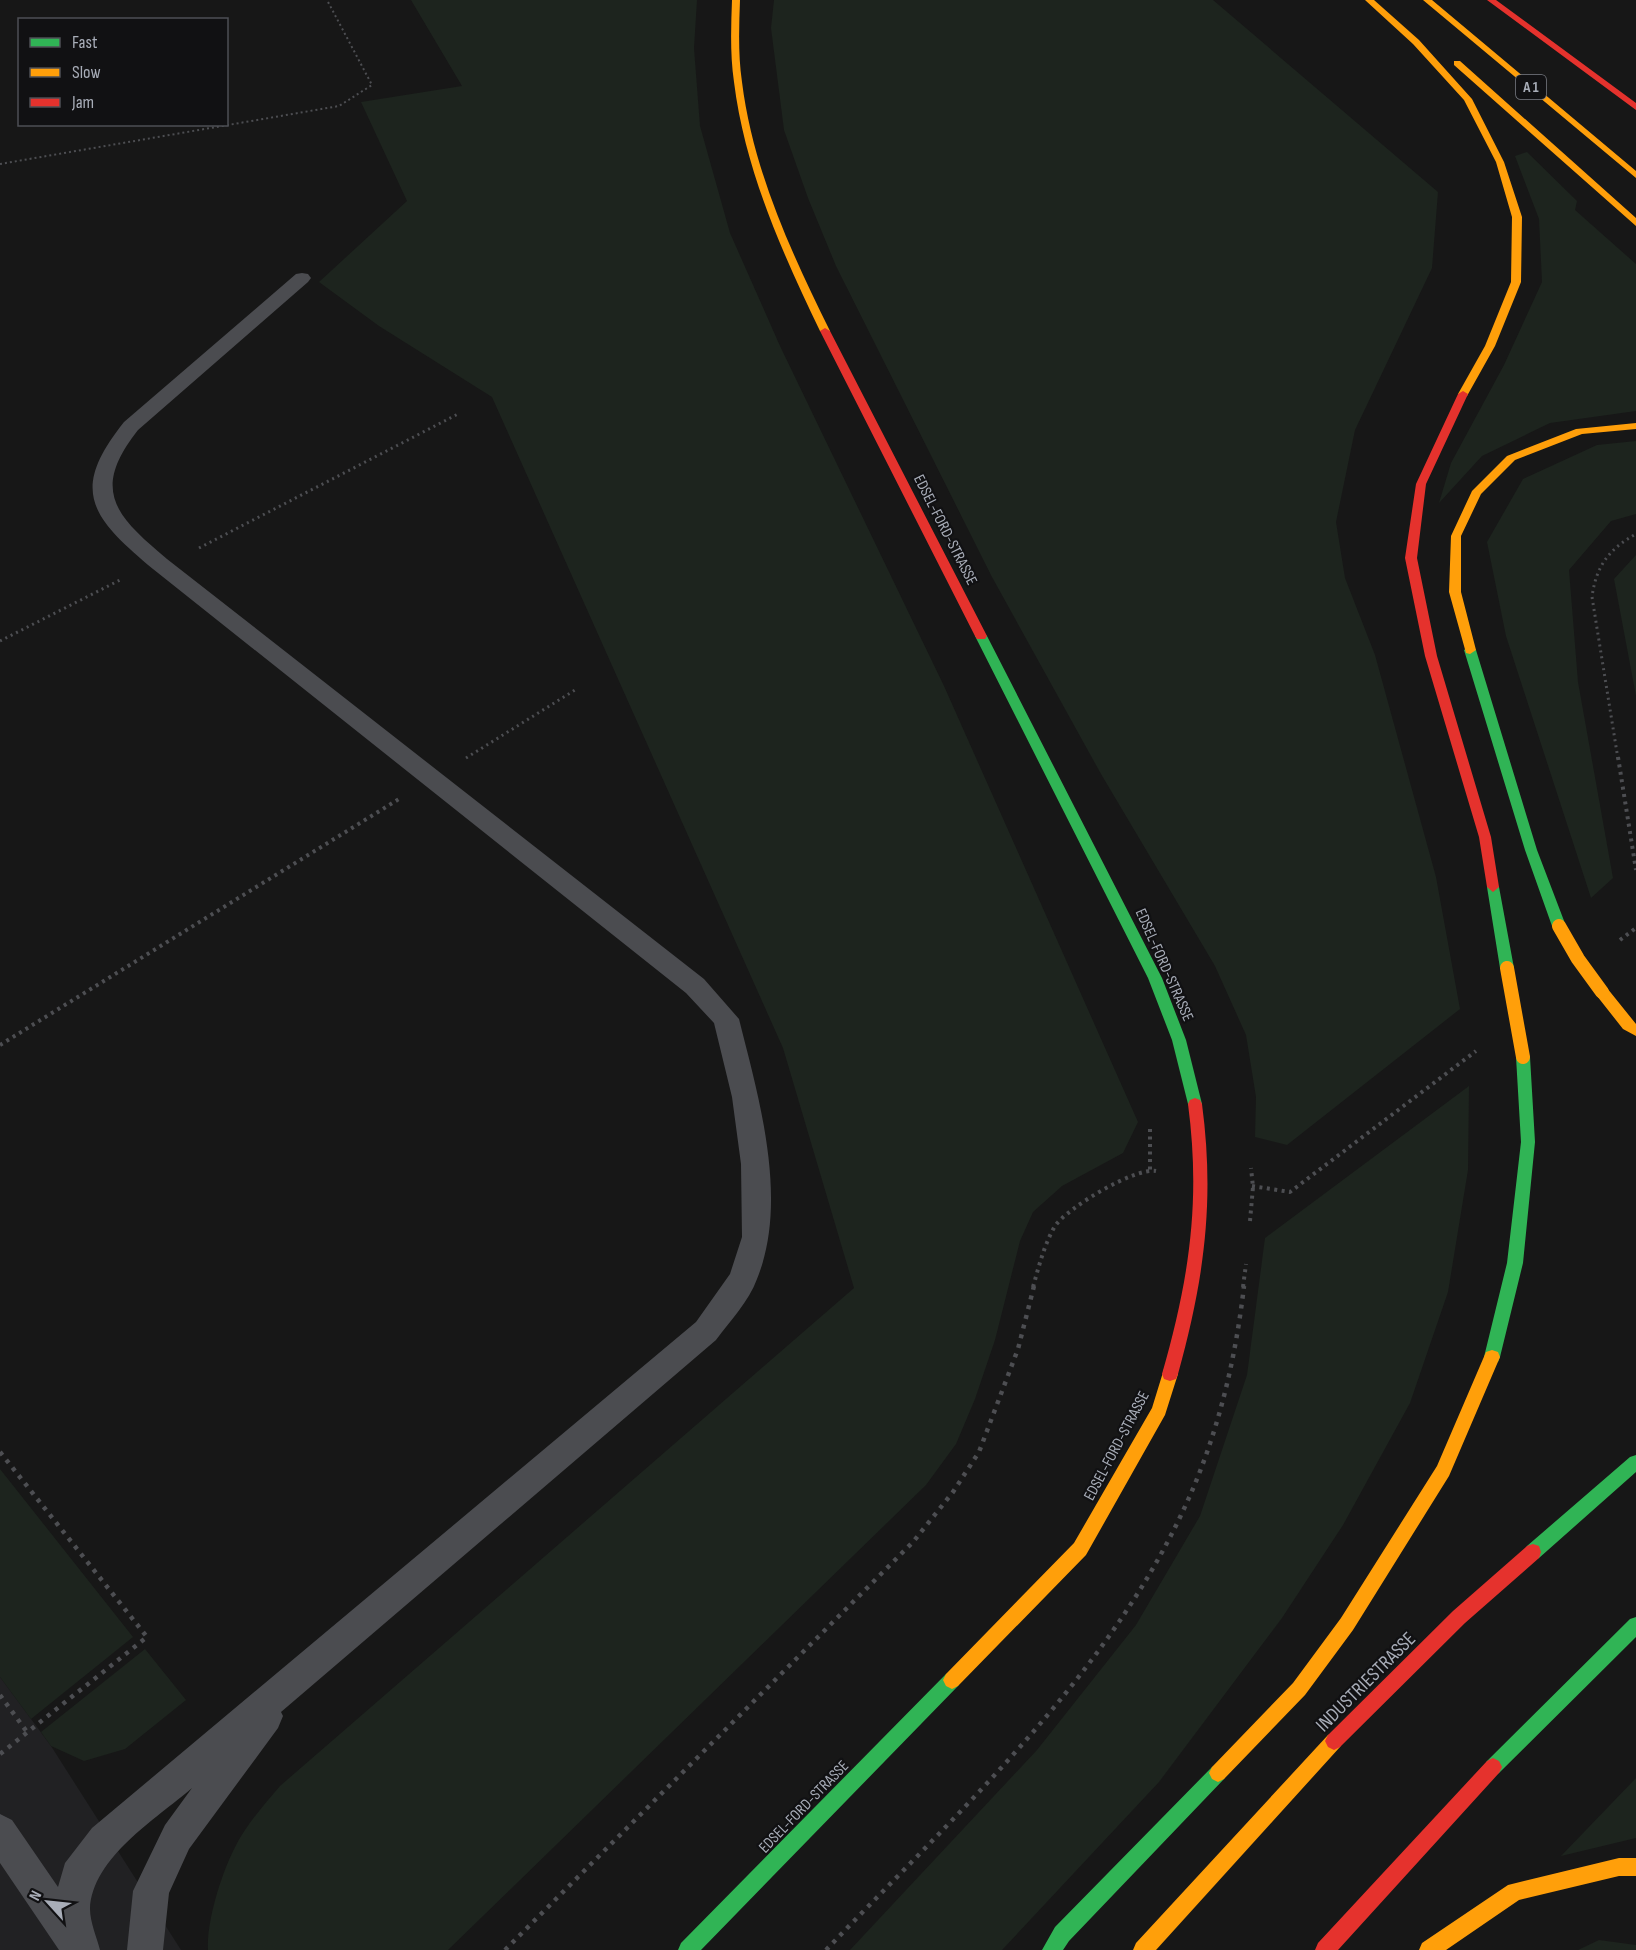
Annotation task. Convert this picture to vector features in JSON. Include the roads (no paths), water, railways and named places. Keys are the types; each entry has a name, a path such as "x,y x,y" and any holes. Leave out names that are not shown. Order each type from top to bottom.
{"main road":[{"name":"EDSEL-FORD-STRASSE","path":"688,1950 1080,1549 1159,1410 1182,1333 1200,1241 1203,1178 1202,1144 1191,1079 1168,1008 1117,900 834,351 804,289 768,202 744,118 737,73 736,0"},
{"path":"1052,1950 1062,1934 1299,1689 1347,1624 1443,1471 1490,1364 1515,1263 1528,1142 1523,1057 1485,837 1431,656 1411,558 1421,484 1455,407 1490,346 1516,282 1517,217 1500,162 1468,99 1416,42 1369,0"},
{"path":"1386,0 1636,223"},
{"name":"A 1","path":"1426,0 1636,175"},
{"path":"1491,0 1636,107"},
{"path":"1636,426 1580,431 1511,458 1476,493 1456,536 1455,592 1478,682 1531,850 1559,926 1578,959 1602,992 1628,1025 1636,1031"},
{"name":"INDUSTRIESTRASSE","path":"1143,1950 1340,1734 1459,1617 1636,1462"},
{"path":"1325,1950 1407,1856 1636,1625"},
{"path":"1429,1950 1515,1892 1619,1867 1636,1868"}],"lane":[{"path":"82,1950 72,1911 78,1876 104,1840 706,1331 743,1279 756,1237 755,1164 745,1096 726,1019 695,986 160,564 126,536 107,510 101,488 108,457 115,443 131,426 302,278"},
{"path":"145,1950 151,1891 177,1837 295,1678"},
{"path":"0,1832 82,1950"}]}
